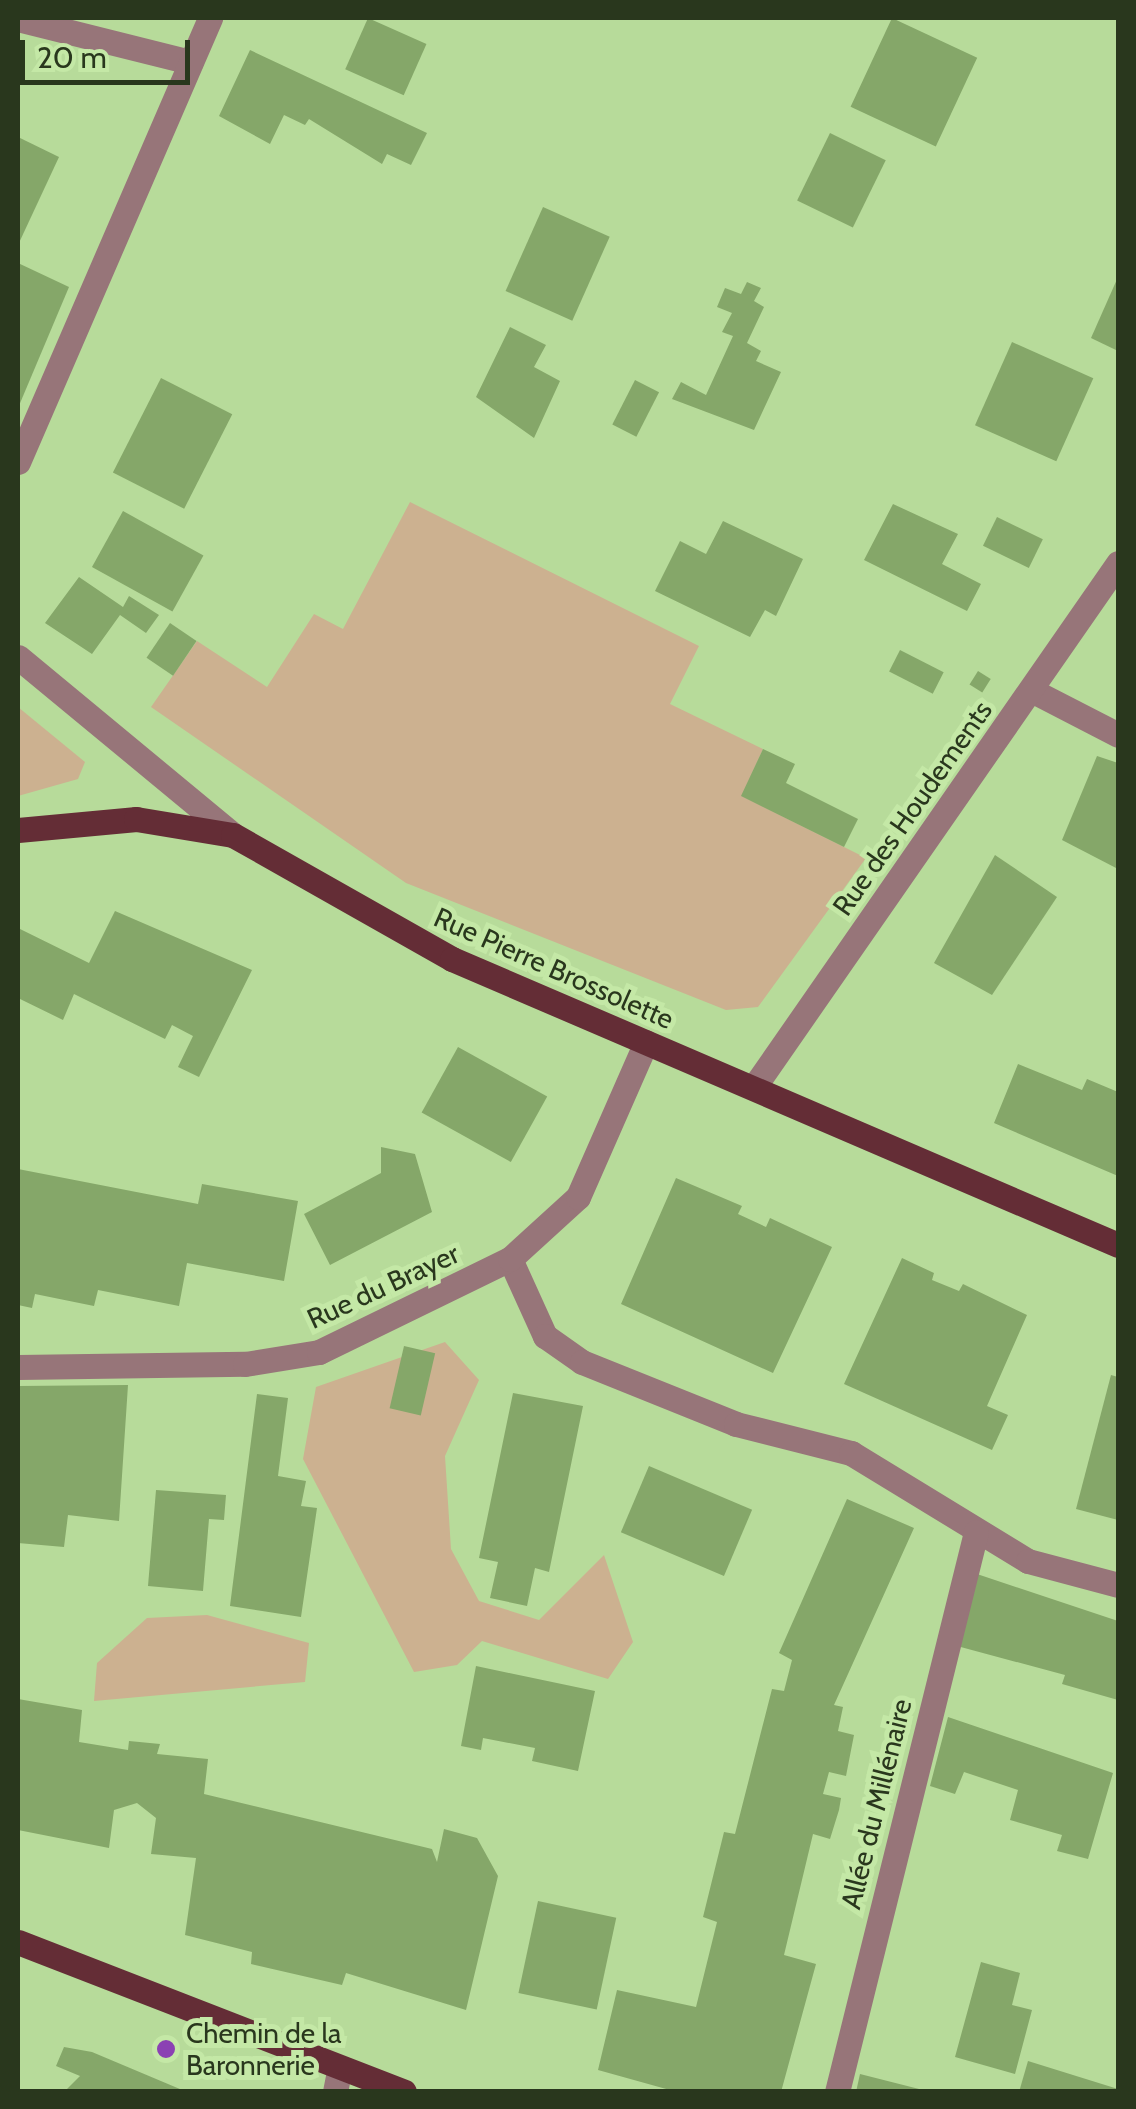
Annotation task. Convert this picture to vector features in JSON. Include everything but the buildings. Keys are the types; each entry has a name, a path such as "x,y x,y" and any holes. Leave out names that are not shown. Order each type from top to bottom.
{"main road":[{"path":"18,830 136,819 233,835"},
{"name":"Rue Pierre Brossolette","path":"233,835 452,959 1118,1244"},
{"path":"18,1942 338,2079 404,2092"}],"street":[{"path":"18,18 191,62"},
{"path":"18,462 210,18"},
{"name":"Rue des Houdements","path":"754,1087 1118,564"},
{"name":"Rue Pierre Brossolette","path":"18,657 233,835"},
{"path":"1031,690 1118,735"},
{"name":"Rue du Brayer","path":"18,1367 245,1364 320,1352 510,1259 578,1197 646,1042"},
{"path":"510,1259 545,1336 582,1362 736,1424 852,1453 918,1488 976,1532 1028,1561 1118,1585"},
{"name":"Allée du Millénaire","path":"838,2092 976,1532"}],"shaded area":[{"path":"410,502 699,646 670,704 763,749 742,796 866,858 758,1007 726,1010 406,883 151,707 197,641 267,687 314,614 343,629"},
{"path":"18,707 85,762 78,779 18,796"},
{"path":"445,1342 479,1380 445,1456 451,1549 479,1601 539,1620 604,1555 633,1642 608,1679 482,1641 457,1665 414,1672 303,1459 316,1387"},
{"path":"207,1615 309,1643 305,1682 94,1701 97,1663 147,1618"}],"place":[{"name":"Chemin de la Baronnerie","path":"166,2049"}]}
